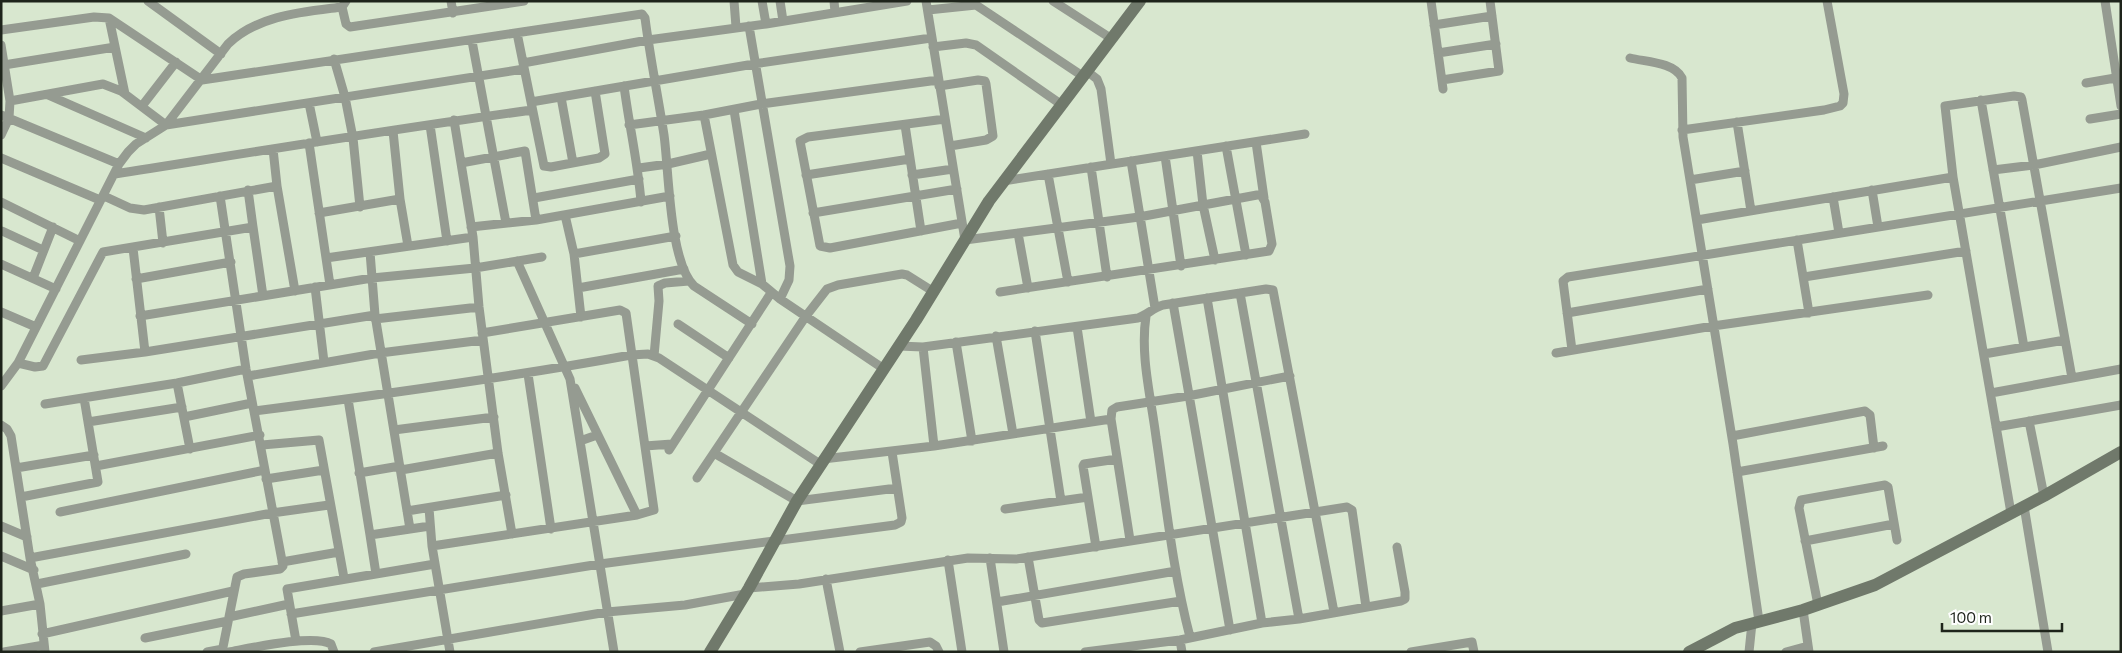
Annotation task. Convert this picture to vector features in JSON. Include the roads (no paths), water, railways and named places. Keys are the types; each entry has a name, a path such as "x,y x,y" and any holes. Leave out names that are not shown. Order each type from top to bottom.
{"street":[{"path":"148,1 221,54"},
{"path":"451,1 453,13"},
{"path":"1,386 18,363 119,164 128,152 166,126 236,36 254,27 290,14 344,4 348,27 524,1"},
{"path":"734,1 736,27"},
{"path":"762,1 766,24"},
{"path":"780,1 783,22"},
{"path":"834,1 835,12"},
{"path":"10,101 103,84 125,94 166,126 480,75 648,40 783,22 907,1"},
{"path":"1053,1 1112,39"},
{"path":"710,652 821,462 934,292 964,240 1003,181 1086,75 1140,1"},
{"path":"1431,1 1442,85 1499,71 1490,1"},
{"path":"1682,130 1824,110 1840,106 1843,102 1844,94 1827,1"},
{"path":"2105,1 2119,78 2121,106"},
{"path":"964,240 927,6 976,5 1086,75 1097,79 1101,89 1112,164"},
{"path":"1,30 94,17 109,18 202,80 334,59 472,41 639,14 644,15 662,121 676,236 684,269 689,281 752,324"},
{"path":"1434,25 1492,16"},
{"path":"109,18 125,94"},
{"path":"749,26 790,271 789,280 780,299"},
{"path":"517,34 544,166 599,158 605,154 595,91"},
{"path":"472,41 480,75 506,224"},
{"path":"115,174 487,116 561,97 754,64 932,43 966,43 976,46 1062,105"},
{"path":"1438,54 1496,44"},
{"path":"1,45 10,101 1,135"},
{"path":"4,64 115,47"},
{"path":"1630,58 1671,67 1680,73 1683,85 1682,130 1732,436 1756,622 1749,652"},
{"path":"334,59 345,97 353,138 360,207"},
{"path":"142,106 176,62"},
{"path":"2086,83 2119,78"},
{"path":"630,125 704,115 761,104 939,83 985,81 993,136 986,140 950,146"},
{"path":"624,86 639,168 641,202"},
{"path":"48,94 146,138"},
{"path":"2011,513 1953,176 1944,108 1947,105 2014,96 2021,97 2072,378"},
{"path":"561,97 573,163"},
{"path":"1981,100 2024,347"},
{"path":"309,103 319,213 330,285"},
{"path":"734,110 762,284"},
{"path":"2090,119 2121,114"},
{"path":"704,115 733,265 738,272 762,284 780,299 884,369"},
{"path":"5,116 119,164"},
{"path":"945,119 803,138 800,141 820,246 824,248 962,223"},
{"path":"454,120 473,237 479,306 498,453 512,534"},
{"path":"1737,122 1751,211"},
{"path":"430,125 447,241"},
{"path":"905,125 921,231"},
{"path":"393,131 400,199 408,246"},
{"path":"1003,181 1305,134"},
{"path":"1000,292 1181,266 1265,252 1272,248 1256,142"},
{"path":"1226,146 1234,199 1246,255"},
{"path":"1993,170 2034,165 2121,147"},
{"path":"461,163 539,148"},
{"path":"273,149 277,186 295,291"},
{"path":"525,151 536,220"},
{"path":"1197,151 1203,205 1214,260"},
{"path":"639,168 668,164 712,154"},
{"path":"1165,156 1181,266"},
{"path":"1,158 137,210 277,186"},
{"path":"806,175 910,159"},
{"path":"1131,161 1155,308"},
{"path":"1091,167 1107,277"},
{"path":"912,175 954,169"},
{"path":"1690,180 1745,171"},
{"path":"1048,174 1068,282"},
{"path":"1697,220 1953,176"},
{"path":"534,198 639,179"},
{"path":"1572,350 1562,281 1564,278 1703,254 2121,188"},
{"path":"813,213 957,189"},
{"path":"248,190 263,296"},
{"path":"1872,190 1878,227"},
{"path":"964,240 1139,217 1257,195 1264,198"},
{"path":"220,196 247,373 262,445 265,474 283,566 280,569 239,575 236,579 225,651"},
{"path":"471,228 536,220 670,196"},
{"path":"1833,197 1839,234"},
{"path":"319,213 400,199"},
{"path":"1,202 80,241"},
{"path":"159,207 163,243"},
{"path":"565,215 574,254 581,317"},
{"path":"33,278 53,227"},
{"path":"18,363 35,367 43,366 103,252 253,227"},
{"path":"2,231 44,250"},
{"path":"1018,232 1028,288"},
{"path":"574,254 676,236"},
{"path":"326,258 473,237"},
{"path":"1797,240 1810,312"},
{"path":"133,248 145,352"},
{"path":"1804,277 1966,251"},
{"path":"370,252 380,353 410,529"},
{"path":"140,316 372,278 475,268 542,257"},
{"path":"517,261 570,379 637,515"},
{"path":"136,280 231,262"},
{"path":"1,264 56,289"},
{"path":"578,288 684,269"},
{"path":"697,478 742,414 806,316 827,289 838,285 902,274 907,275 934,292"},
{"path":"654,356 659,301 658,286 665,283 689,281"},
{"path":"315,287 324,362"},
{"path":"899,346 923,347 1076,327 1146,316 1155,308 1172,303 1266,289 1273,290 1334,612"},
{"path":"1567,314 1708,289"},
{"path":"645,446 670,447 772,293"},
{"path":"1240,293 1299,618"},
{"path":"1556,353 1713,326 1928,296"},
{"path":"1207,298 1262,623"},
{"path":"1172,303 1230,630"},
{"path":"81,360 145,352 320,323 479,306"},
{"path":"45,404 324,362 624,311 627,317 654,510 637,515 551,529 432,546"},
{"path":"1,312 36,327"},
{"path":"1146,316 1143,340 1151,402 1176,571 1190,637"},
{"path":"678,324 729,358"},
{"path":"1076,327 1091,422"},
{"path":"1035,331 1061,501"},
{"path":"996,336 1013,434"},
{"path":"1984,354 2065,340"},
{"path":"956,342 972,441"},
{"path":"923,347 934,446"},
{"path":"184,417 253,407 388,394 528,374 642,353 654,356 742,414 821,462 1111,419"},
{"path":"1991,393 2121,370"},
{"path":"528,374 551,529"},
{"path":"1130,540 1110,413 1117,407 1188,396 1256,381 1290,376"},
{"path":"570,379 614,652"},
{"path":"177,383 190,449"},
{"path":"21,497 96,484 98,482 84,398"},
{"path":"348,399 376,574"},
{"path":"1996,427 2121,405"},
{"path":"88,422 182,407"},
{"path":"1732,436 1865,411 1870,415 1879,447 1737,472"},
{"path":"394,430 494,416"},
{"path":"2029,421 2044,496"},
{"path":"1,439 4,427"},
{"path":"4,427 11,436 30,558 37,584 45,648 4,652"},
{"path":"96,466 260,435"},
{"path":"580,441 597,435"},
{"path":"262,445 317,439 320,442 344,578"},
{"path":"291,614 440,592 600,564 899,524 902,518 892,452"},
{"path":"1689,652 1720,634 1756,622 1804,610 1875,585 2044,496 2121,452"},
{"path":"359,473 498,453"},
{"path":"16,468 94,454"},
{"path":"714,454 797,501 897,488"},
{"path":"1096,547 1084,464 1117,459"},
{"path":"60,512 265,474 324,470"},
{"path":"1818,605 1799,504 1807,498 1885,485 1888,487 1897,540"},
{"path":"407,511 506,495"},
{"path":"1005,510 1088,497"},
{"path":"30,558 272,513 330,505"},
{"path":"2024,506 2048,652"},
{"path":"429,508 432,546 450,652"},
{"path":"374,652 607,612 685,605 747,591 948,560 1028,557 1170,533 1350,508 1366,607"},
{"path":"1805,541 1894,524"},
{"path":"1,526 27,537"},
{"path":"370,535 430,526"},
{"path":"1085,652 1180,640 1262,623 1366,607 1404,599 1406,592 1397,547"},
{"path":"282,562 339,552"},
{"path":"37,584 186,554"},
{"path":"1,556 34,570"},
{"path":"1028,557 1039,620 1046,623 1181,601"},
{"path":"990,558 1004,652"},
{"path":"948,560 962,652"},
{"path":"296,641 287,589 435,564"},
{"path":"996,602 1176,571"},
{"path":"826,579 840,652"},
{"path":"42,634 233,591"},
{"path":"1,611 40,604"},
{"path":"145,638 289,604"},
{"path":"1786,652 1809,649 1804,610"},
{"path":"1180,640 1182,652"},
{"path":"207,652 296,641 326,641 334,652"},
{"path":"860,652 930,642 936,646 939,652"},
{"path":"1411,652 1472,642 1474,652"}]}
